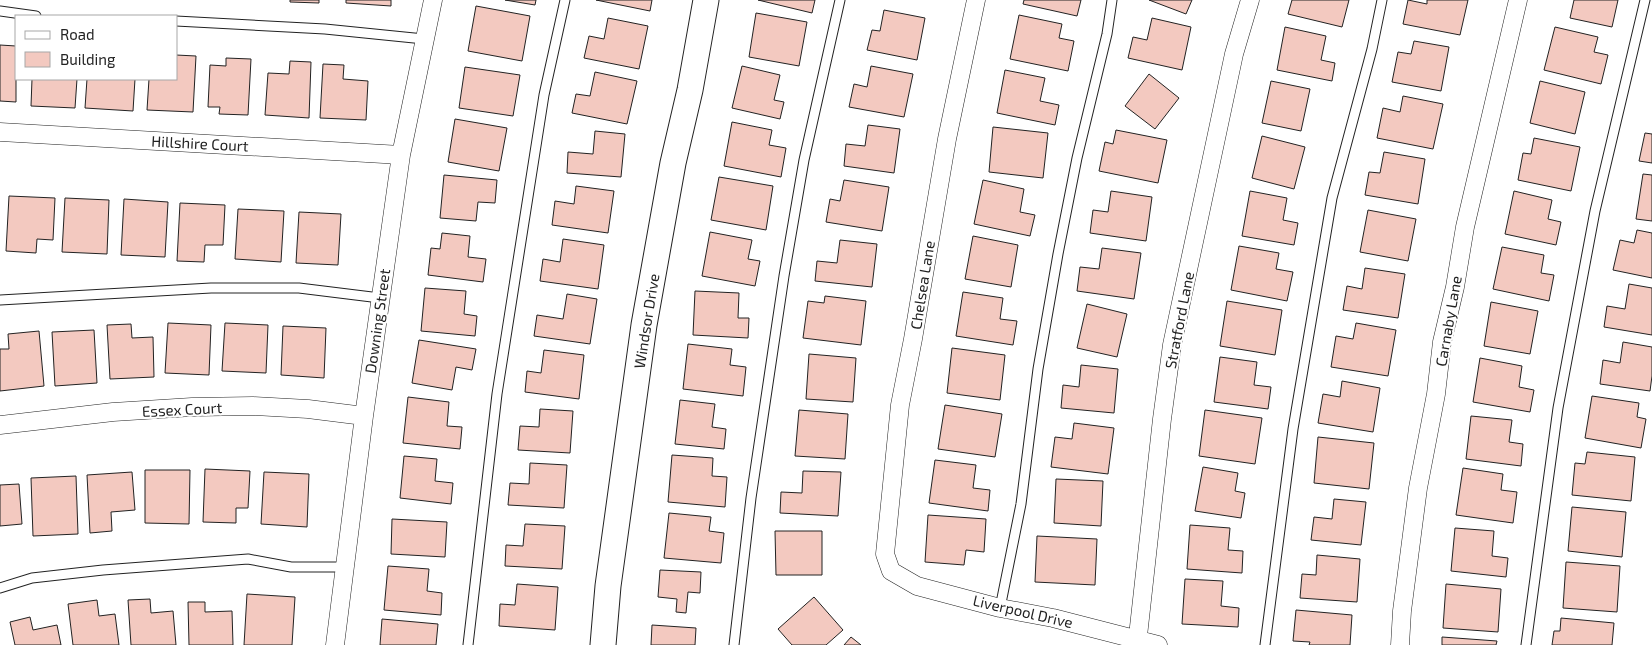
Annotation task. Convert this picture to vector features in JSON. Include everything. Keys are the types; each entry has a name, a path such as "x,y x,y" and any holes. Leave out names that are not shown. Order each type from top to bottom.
{"street":[{"name":"Downing Street","path":"335,645 364,416 401,155 433,0"},
{"name":"Windsor Drive","path":"603,645 608,586 644,325 673,163 690,90 706,0"},
{"name":"Chelsea Lane","path":"891,571 886,554 900,405 914,339 947,139 976,0"},
{"name":"Stratford Lane","path":"1137,642 1172,344 1234,54 1250,0"},
{"name":"Carnaby Lane","path":"1400,645 1402,611 1418,488 1436,394 1442,342 1455,287 1464,227 1518,0"},
{"name":"Hillshire Court","path":"0,132 401,155"},
{"name":"Essex Court","path":"0,425 113,412 201,407 253,406 308,409 364,416"},
{"name":"Liverpool Drive","path":"891,571 917,586 1000,608 1053,618 1137,642 1158,645"}],"lane":[{"path":"468,645 499,376 544,95 564,0"},
{"path":"734,645 751,498 784,276 804,160 840,0"},
{"path":"1000,608 1020,504 1038,368 1058,254 1077,158 1107,34 1112,0"},
{"path":"1265,645 1293,429 1332,198 1372,49 1382,0"},
{"path":"1526,645 1558,408 1595,211 1645,0"},
{"path":"0,12 27,15"},
{"path":"178,21 325,29 424,39"},
{"path":"0,300 28,297 230,288 299,288 380,298"},
{"path":"0,588 32,578 102,570 248,559 291,567 345,567"}],"building":[{"path":"290,0 319,0 319,3 290,2"},
{"path":"346,0 391,0 391,6 346,3"},
{"path":"505,0 536,0 535,5"},
{"path":"596,0 652,0 650,11"},
{"path":"758,0 815,0 812,13"},
{"path":"1024,0 1081,0 1077,16 1023,4"},
{"path":"1149,0 1192,0 1186,14"},
{"path":"1292,0 1349,0 1342,27 1288,14"},
{"path":"1408,0 1427,4 1427,0 1468,0 1460,35 1403,24"},
{"path":"1574,0 1618,0 1612,27 1570,18"},
{"path":"476,6 530,16 522,61 468,51"},
{"path":"884,10 925,18 917,60 867,50 872,30 880,31"},
{"path":"756,13 807,22 799,66 749,57"},
{"path":"1019,15 1062,24 1059,38 1074,41 1068,71 1010,59"},
{"path":"608,18 648,26 639,69 584,58 589,36 604,39"},
{"path":"1152,18 1191,27 1182,70 1128,58 1133,37 1147,40"},
{"path":"1285,27 1326,36 1321,60 1335,63 1332,81 1277,70"},
{"path":"1555,27 1598,37 1594,52 1608,55 1601,84 1544,70"},
{"path":"1414,41 1449,47 1441,91 1392,82 1398,52 1411,54"},
{"path":"0,45 15,46 16,102 0,101"},
{"path":"178,55 196,56 193,112 147,110 149,80 178,80"},
{"path":"226,58 251,59 248,115 219,114 220,107 208,107 210,65 226,66"},
{"path":"290,61 311,62 309,118 265,115 268,73 289,74"},
{"path":"323,64 344,65 343,79 368,81 366,120 320,118"},
{"path":"742,66 780,75 774,100 784,102 780,119 732,108"},
{"path":"871,66 913,74 904,117 849,107 854,84 867,87"},
{"path":"465,67 520,75 513,116 459,108"},
{"path":"1005,70 1045,78 1040,101 1059,105 1055,125 997,113"},
{"path":"595,72 637,81 627,124 572,113 576,94 590,96"},
{"path":"1149,74 1179,98 1155,129 1125,106"},
{"path":"32,80 77,80 75,108 31,106"},
{"path":"87,80 135,80 133,111 85,108"},
{"path":"1271,81 1310,89 1301,131 1262,123"},
{"path":"1540,81 1585,92 1575,134 1530,123"},
{"path":"1403,96 1443,104 1433,149 1377,138 1383,108 1400,112"},
{"path":"455,119 507,128 499,171 448,162"},
{"path":"732,122 772,130 769,145 786,148 781,177 724,166"},
{"path":"868,125 900,129 894,173 844,166 846,144 865,146"},
{"path":"993,127 1048,133 1043,178 989,172"},
{"path":"1116,130 1167,140 1158,183 1099,171 1105,142 1113,144"},
{"path":"595,131 625,134 621,177 567,173 568,152 593,154"},
{"path":"1645,133 1652,134 1652,163 1639,161"},
{"path":"1262,136 1305,147 1294,189 1252,178"},
{"path":"1534,138 1580,147 1571,191 1518,180 1523,153 1531,154"},
{"path":"1384,152 1425,159 1418,204 1365,195 1369,172 1380,173"},
{"path":"1643,174 1652,175 1652,221 1636,219"},
{"path":"444,175 497,180 495,203 478,202 476,221 440,218"},
{"path":"719,177 773,186 766,230 711,220"},
{"path":"844,180 889,187 882,231 826,222 830,199 840,201"},
{"path":"983,180 1024,189 1020,212 1035,215 1030,236 974,224"},
{"path":"576,186 614,191 608,233 552,225 555,201 574,204"},
{"path":"1111,191 1152,197 1146,241 1090,233 1093,210 1108,212"},
{"path":"1250,191 1287,198 1283,220 1298,223 1294,245 1242,236"},
{"path":"1514,191 1552,200 1548,219 1561,222 1556,245 1505,234"},
{"path":"9,196 55,198 53,240 37,239 36,253 6,251"},
{"path":"65,198 109,200 107,254 62,252"},
{"path":"124,199 168,202 165,257 121,255"},
{"path":"180,203 225,205 223,245 205,245 204,262 177,261"},
{"path":"238,209 284,211 281,262 235,259"},
{"path":"1368,210 1416,219 1408,261 1360,252"},
{"path":"299,212 341,214 338,265 296,263"},
{"path":"1637,230 1652,233 1652,278 1613,270 1620,240 1634,243"},
{"path":"710,232 752,240 748,259 760,261 755,286 702,276"},
{"path":"442,233 470,236 468,257 486,259 483,282 428,275 431,248 440,249"},
{"path":"973,236 1018,245 1011,287 965,279"},
{"path":"563,239 604,245 598,289 540,281 543,259 560,262"},
{"path":"840,240 877,244 872,287 815,281 817,261 837,263"},
{"path":"1239,246 1279,253 1276,269 1293,272 1287,301 1231,290"},
{"path":"1502,247 1544,255 1541,273 1554,275 1549,301 1493,289"},
{"path":"1102,248 1141,253 1134,299 1077,291 1080,267 1099,269"},
{"path":"1365,268 1405,274 1398,318 1343,310 1347,286 1362,289"},
{"path":"1629,284 1652,288 1652,335 1604,327 1607,306 1625,309"},
{"path":"425,288 466,291 464,314 477,316 475,336 421,331"},
{"path":"695,291 739,293 738,318 749,318 748,338 693,335"},
{"path":"963,292 1003,298 1000,319 1017,321 1013,345 956,336"},
{"path":"567,294 597,299 590,344 534,336 537,315 563,319"},
{"path":"825,296 866,301 861,345 803,338 808,301 824,303"},
{"path":"1227,301 1282,310 1275,355 1220,346"},
{"path":"1491,302 1538,311 1530,354 1484,346"},
{"path":"1087,304 1127,314 1117,357 1077,348"},
{"path":"168,323 211,325 209,375 165,373"},
{"path":"225,323 268,325 266,373 222,371"},
{"path":"1356,323 1396,330 1388,376 1331,367 1336,336 1353,339"},
{"path":"131,324 132,338 153,337 154,377 110,379 107,325"},
{"path":"283,326 326,328 324,378 281,375"},
{"path":"94,330 97,383 55,386 52,332"},
{"path":"39,331 44,386 0,391 0,349 9,349 8,334"},
{"path":"419,340 476,349 472,370 456,367 452,390 412,383"},
{"path":"1623,342 1652,347 1650,391 1600,384 1603,360 1620,363"},
{"path":"688,344 732,349 730,365 746,367 743,396 683,389"},
{"path":"952,348 1005,355 1000,400 947,393"},
{"path":"544,350 584,355 579,399 525,392 527,371 541,373"},
{"path":"809,354 856,358 853,402 806,399"},
{"path":"1220,357 1257,362 1254,385 1271,387 1268,409 1214,402"},
{"path":"1480,358 1522,366 1519,387 1534,390 1530,412 1473,402"},
{"path":"1081,365 1118,369 1114,413 1061,408 1063,385 1079,387"},
{"path":"1342,381 1380,388 1373,432 1318,423 1323,394 1340,397"},
{"path":"1592,396 1639,403 1637,417 1646,419 1641,448 1585,438"},
{"path":"408,397 449,402 447,426 462,427 460,449 403,443"},
{"path":"680,400 715,404 712,427 726,429 724,449 675,444"},
{"path":"945,405 1002,414 995,457 938,449"},
{"path":"540,409 573,411 570,453 518,450 520,426 539,427"},
{"path":"799,410 848,414 845,459 795,456"},
{"path":"1205,410 1262,418 1255,464 1199,456"},
{"path":"1471,416 1512,420 1509,442 1523,444 1521,466 1466,459"},
{"path":"1074,423 1114,428 1108,474 1051,467 1055,437 1072,439"},
{"path":"1318,437 1374,443 1369,489 1314,483"},
{"path":"1587,452 1635,457 1631,501 1572,495 1575,463 1585,464"},
{"path":"672,455 713,458 712,476 727,477 725,507 668,502"},
{"path":"404,456 437,459 435,481 453,483 451,504 400,498"},
{"path":"935,460 976,465 973,488 990,490 988,511 929,503"},
{"path":"530,463 567,465 564,508 508,505 510,483 529,484"},
{"path":"1203,467 1238,473 1235,491 1245,493 1241,518 1195,511"},
{"path":"1463,468 1503,474 1501,490 1517,492 1513,523 1456,515"},
{"path":"205,469 250,471 248,508 236,508 236,523 203,522"},
{"path":"145,470 190,470 189,524 145,523"},
{"path":"803,471 841,472 838,516 780,513 781,492 802,493"},
{"path":"132,472 135,510 111,512 112,531 90,533 87,475"},
{"path":"264,472 309,474 307,527 261,524"},
{"path":"76,476 78,534 33,536 31,478"},
{"path":"1056,479 1103,481 1101,526 1054,523"},
{"path":"19,484 22,524 0,526 0,485"},
{"path":"1334,499 1366,502 1361,545 1311,540 1314,517 1332,519"},
{"path":"1572,507 1626,512 1622,557 1568,551"},
{"path":"669,513 711,517 709,531 724,533 721,563 664,558"},
{"path":"928,515 986,519 984,552 966,550 964,565 925,562"},
{"path":"392,519 447,522 445,557 391,554"},
{"path":"525,524 565,526 562,569 505,566 506,545 523,546"},
{"path":"1190,525 1230,528 1228,550 1243,551 1242,573 1187,569"},
{"path":"1455,528 1494,531 1492,556 1508,558 1506,577 1451,571"},
{"path":"775,531 822,531 822,575 776,575"},
{"path":"1037,536 1097,539 1095,585 1035,582"},
{"path":"1317,555 1360,559 1357,602 1300,598 1302,574 1316,575"},
{"path":"1566,562 1620,566 1617,612 1563,608"},
{"path":"388,566 429,569 427,591 442,593 441,615 384,610"},
{"path":"660,570 701,572 700,593 688,592 686,613 676,612 677,599 658,597"},
{"path":"1185,579 1223,581 1221,606 1239,608 1238,627 1182,624"},
{"path":"517,584 558,587 555,630 499,626 500,604 515,605"},
{"path":"1446,584 1501,589 1498,632 1443,628"},
{"path":"247,594 295,597 292,645 244,645"},
{"path":"814,597 843,630 826,645 792,645 778,629"},
{"path":"150,599 151,613 173,611 176,645 131,645 128,600"},
{"path":"97,600 99,616 115,614 119,645 73,645 68,604"},
{"path":"188,602 205,602 205,612 232,611 233,645 189,645"},
{"path":"1296,610 1352,615 1350,645 1309,645 1310,642 1293,641"},
{"path":"30,617 33,630 57,625 61,645 15,645 10,622"},
{"path":"1561,618 1614,623 1612,645 1552,645 1554,631 1560,631"},
{"path":"382,619 438,624 436,645 380,645"},
{"path":"652,625 696,628 695,645 651,645"},
{"path":"851,637 861,645 844,645"},
{"path":"1442,637 1497,641 1496,645 1442,645"}]}
